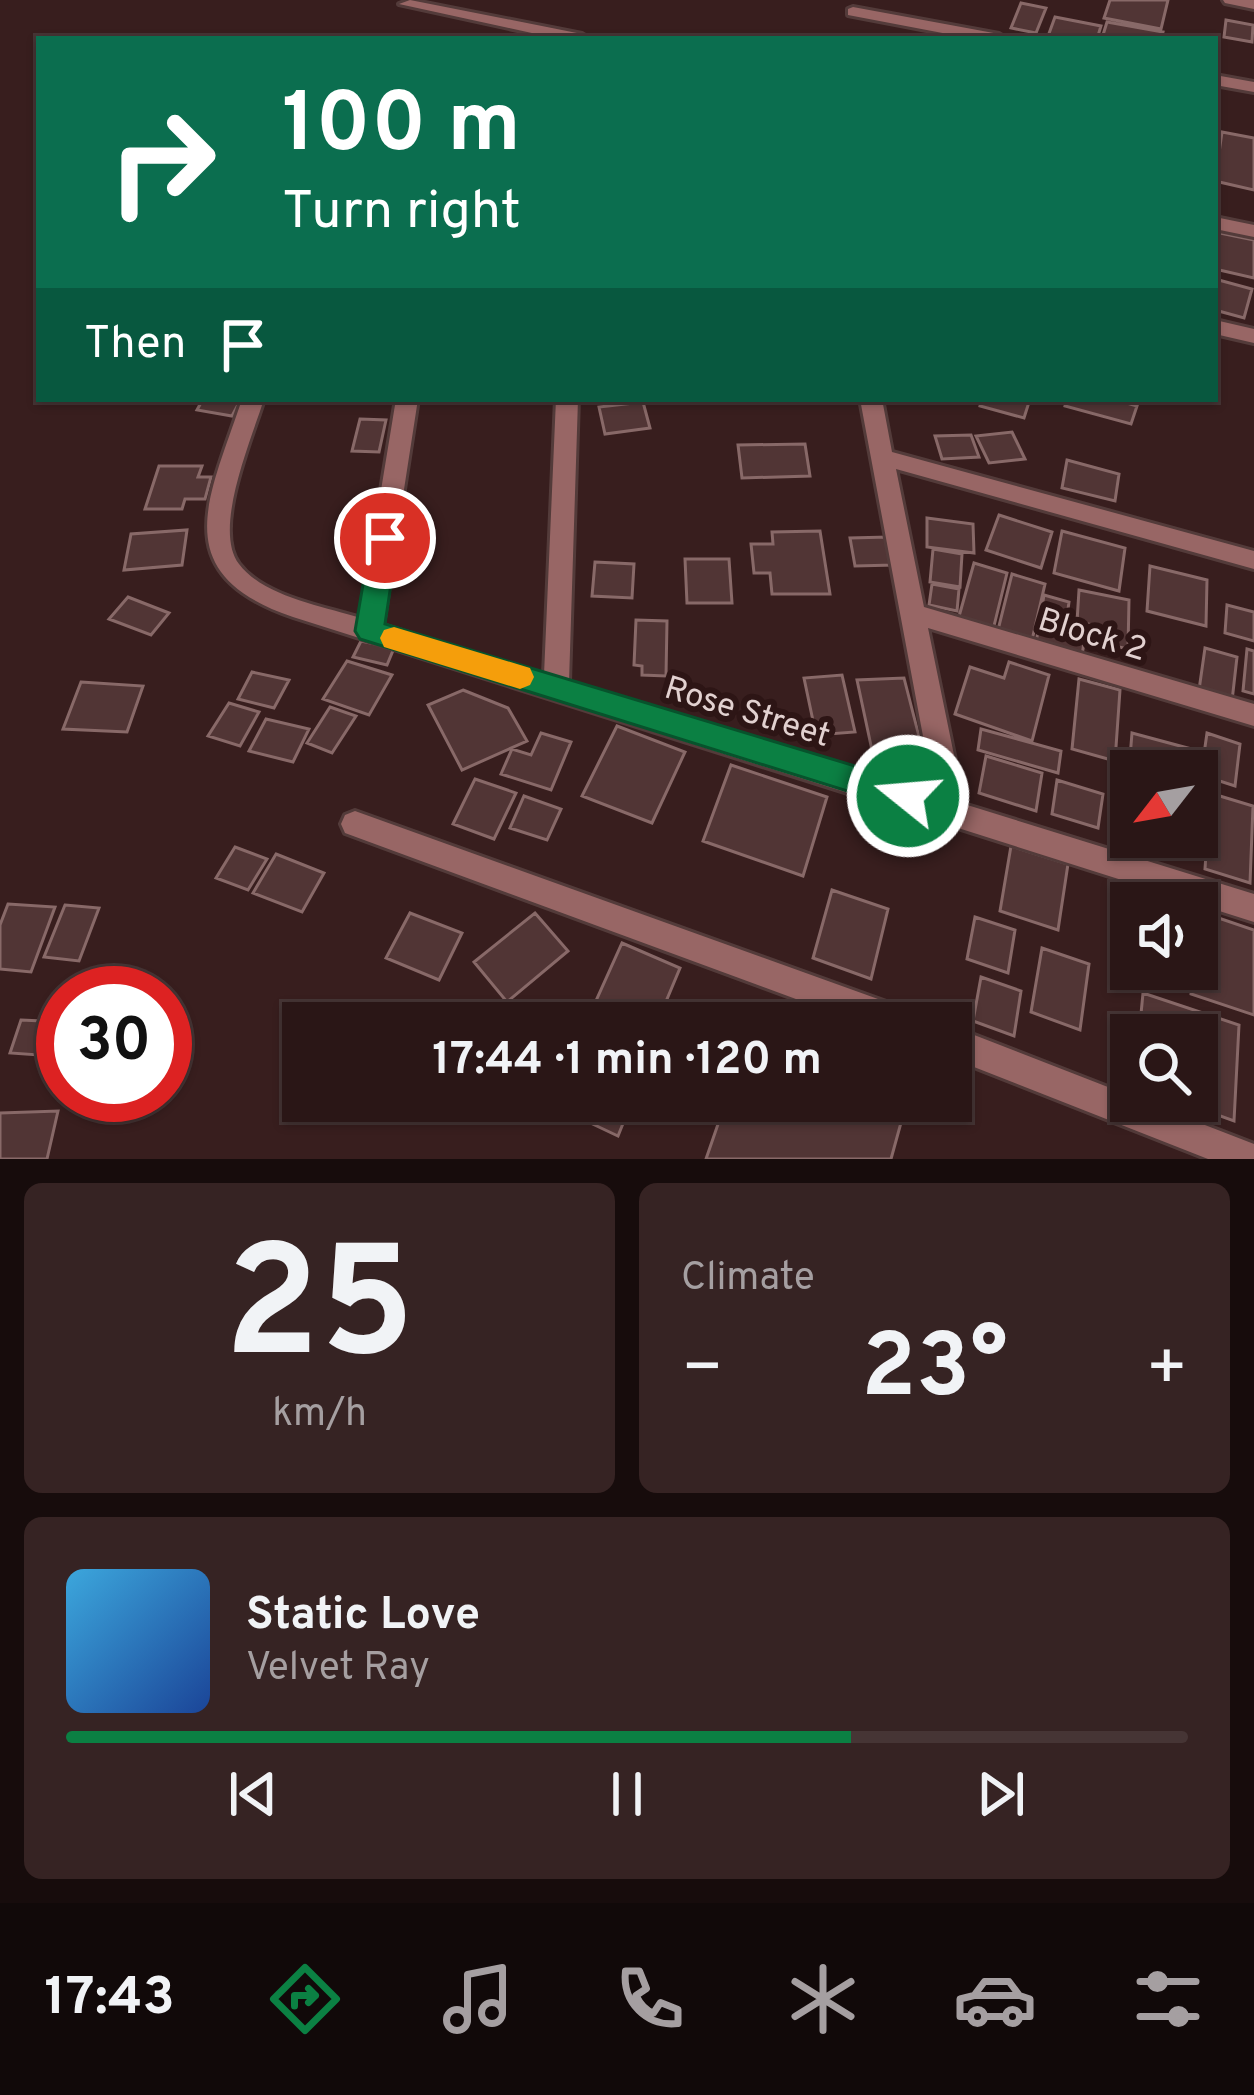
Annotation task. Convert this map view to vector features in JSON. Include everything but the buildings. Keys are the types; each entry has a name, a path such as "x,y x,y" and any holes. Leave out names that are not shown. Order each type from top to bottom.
{"street":[{"path":"1231,0 1254,4"},
{"path":"407,4 568,36"},
{"path":"854,12 983,36"},
{"path":"1218,81 1254,87"},
{"path":"1218,224 1254,231"},
{"path":"1218,328 1254,336"},
{"name":"Rose Street","path":"253,402 217,528 228,568 250,587 293,607 1254,908"},
{"path":"370,631 407,402"},
{"path":"556,688 567,402"},
{"path":"873,402 951,810"},
{"path":"884,458 1254,560"},
{"name":"Block 2","path":"914,614 1254,715"},
{"path":"355,824 845,1002"},
{"path":"972,1050 1250,1159"}],"slow traffic":[{"path":"394,638 520,677"}],"route":[{"path":"385,538 370,631 908,796"}]}
